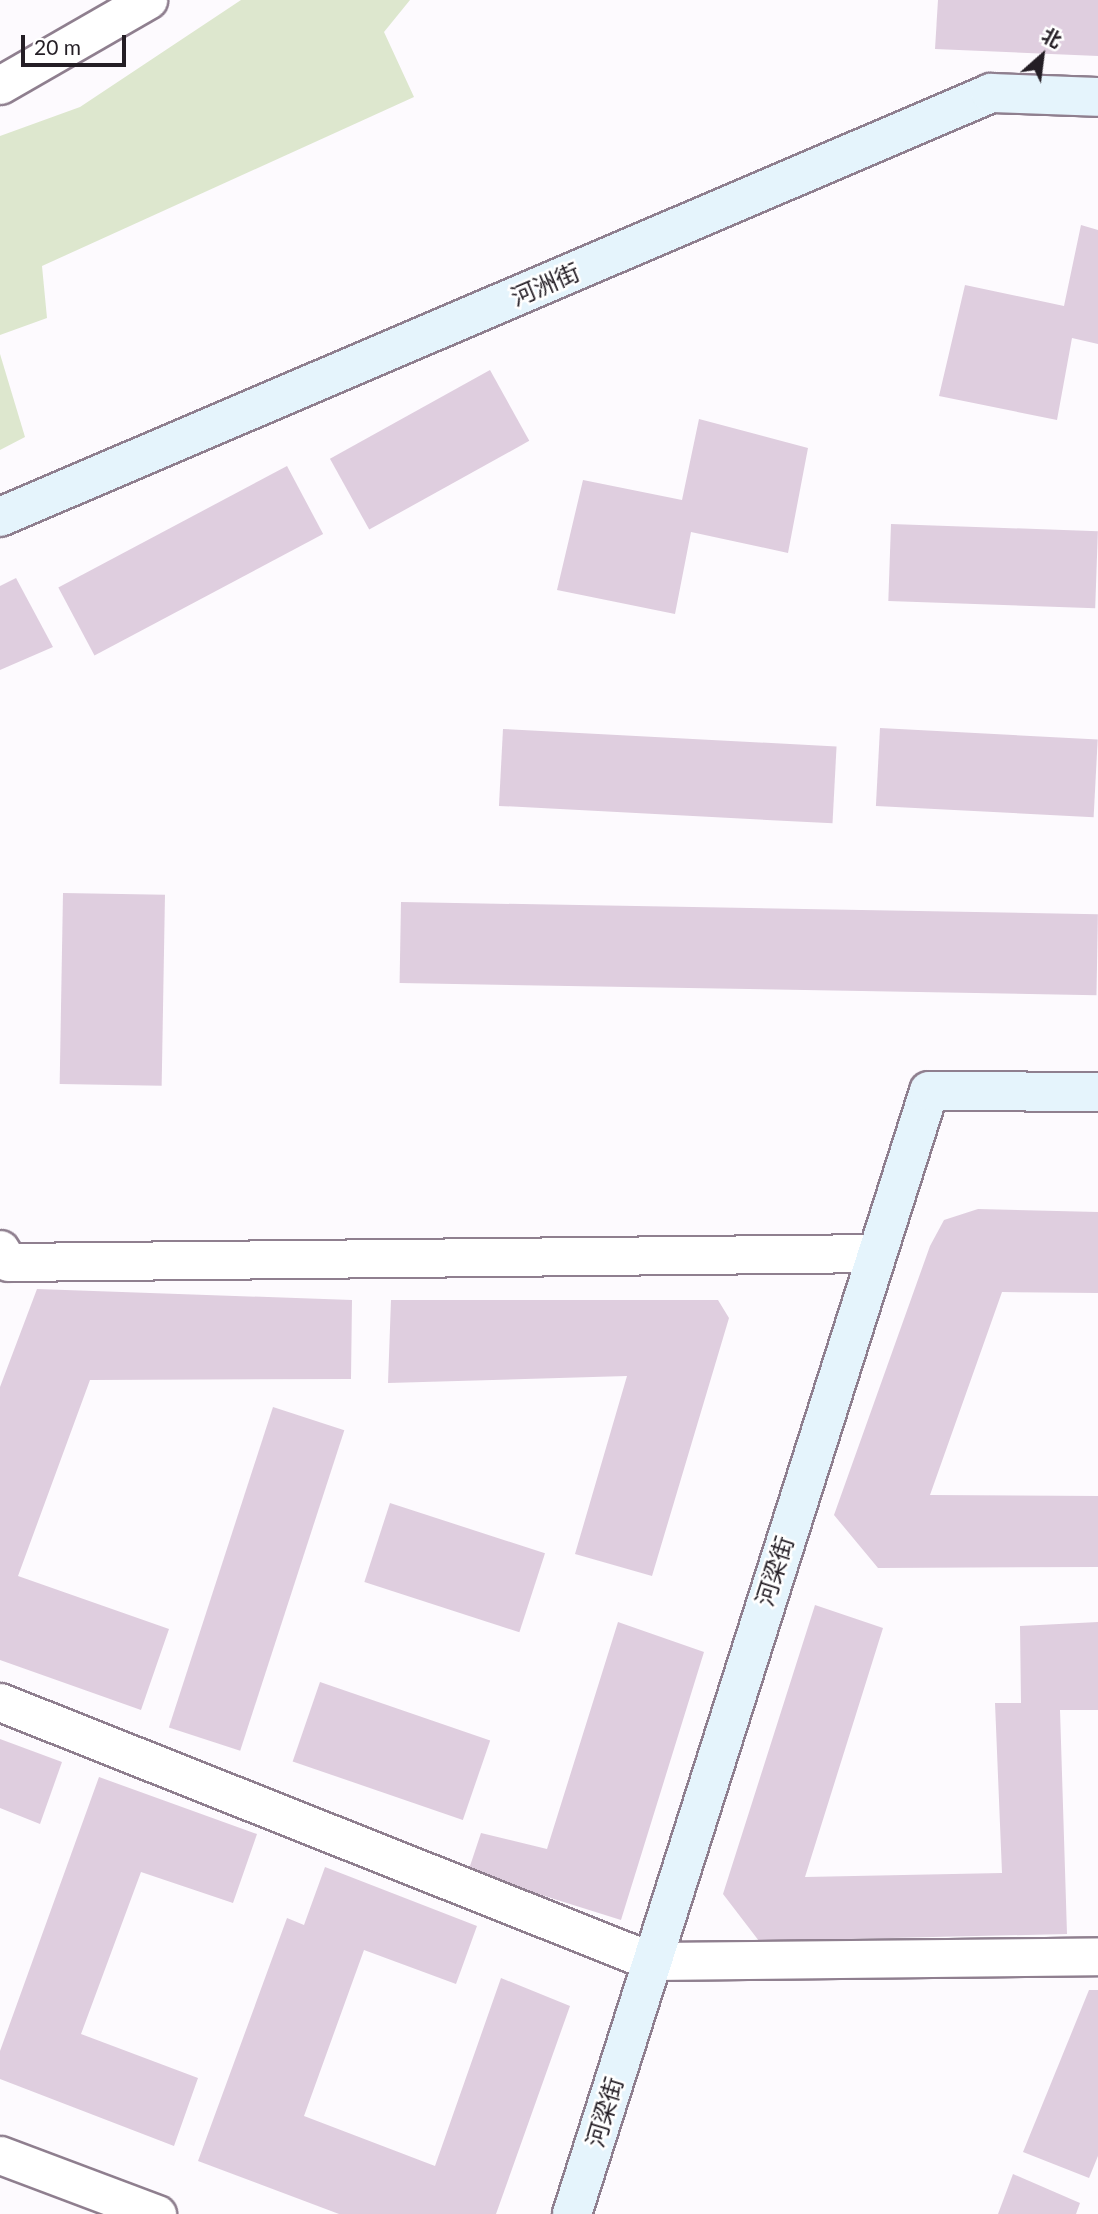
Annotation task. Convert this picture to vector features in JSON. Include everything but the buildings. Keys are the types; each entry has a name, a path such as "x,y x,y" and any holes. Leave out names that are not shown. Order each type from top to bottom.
{"street":[{"path":"0,85 148,0"},
{"name":"河洲街","path":"0,517 990,93 1098,97"},
{"name":"河梁街","path":"572,2214 875,1253 929,1091 1098,1092"},
{"path":"3,1265 875,1253"},
{"path":"0,1702 651,1961 1098,1956"},
{"path":"0,2154 157,2214"}],"green space":[{"path":"241,0 410,0 384,32 414,97 42,266 47,318 0,335 0,136 80,107"},
{"path":"0,354 25,437 0,450"}]}
